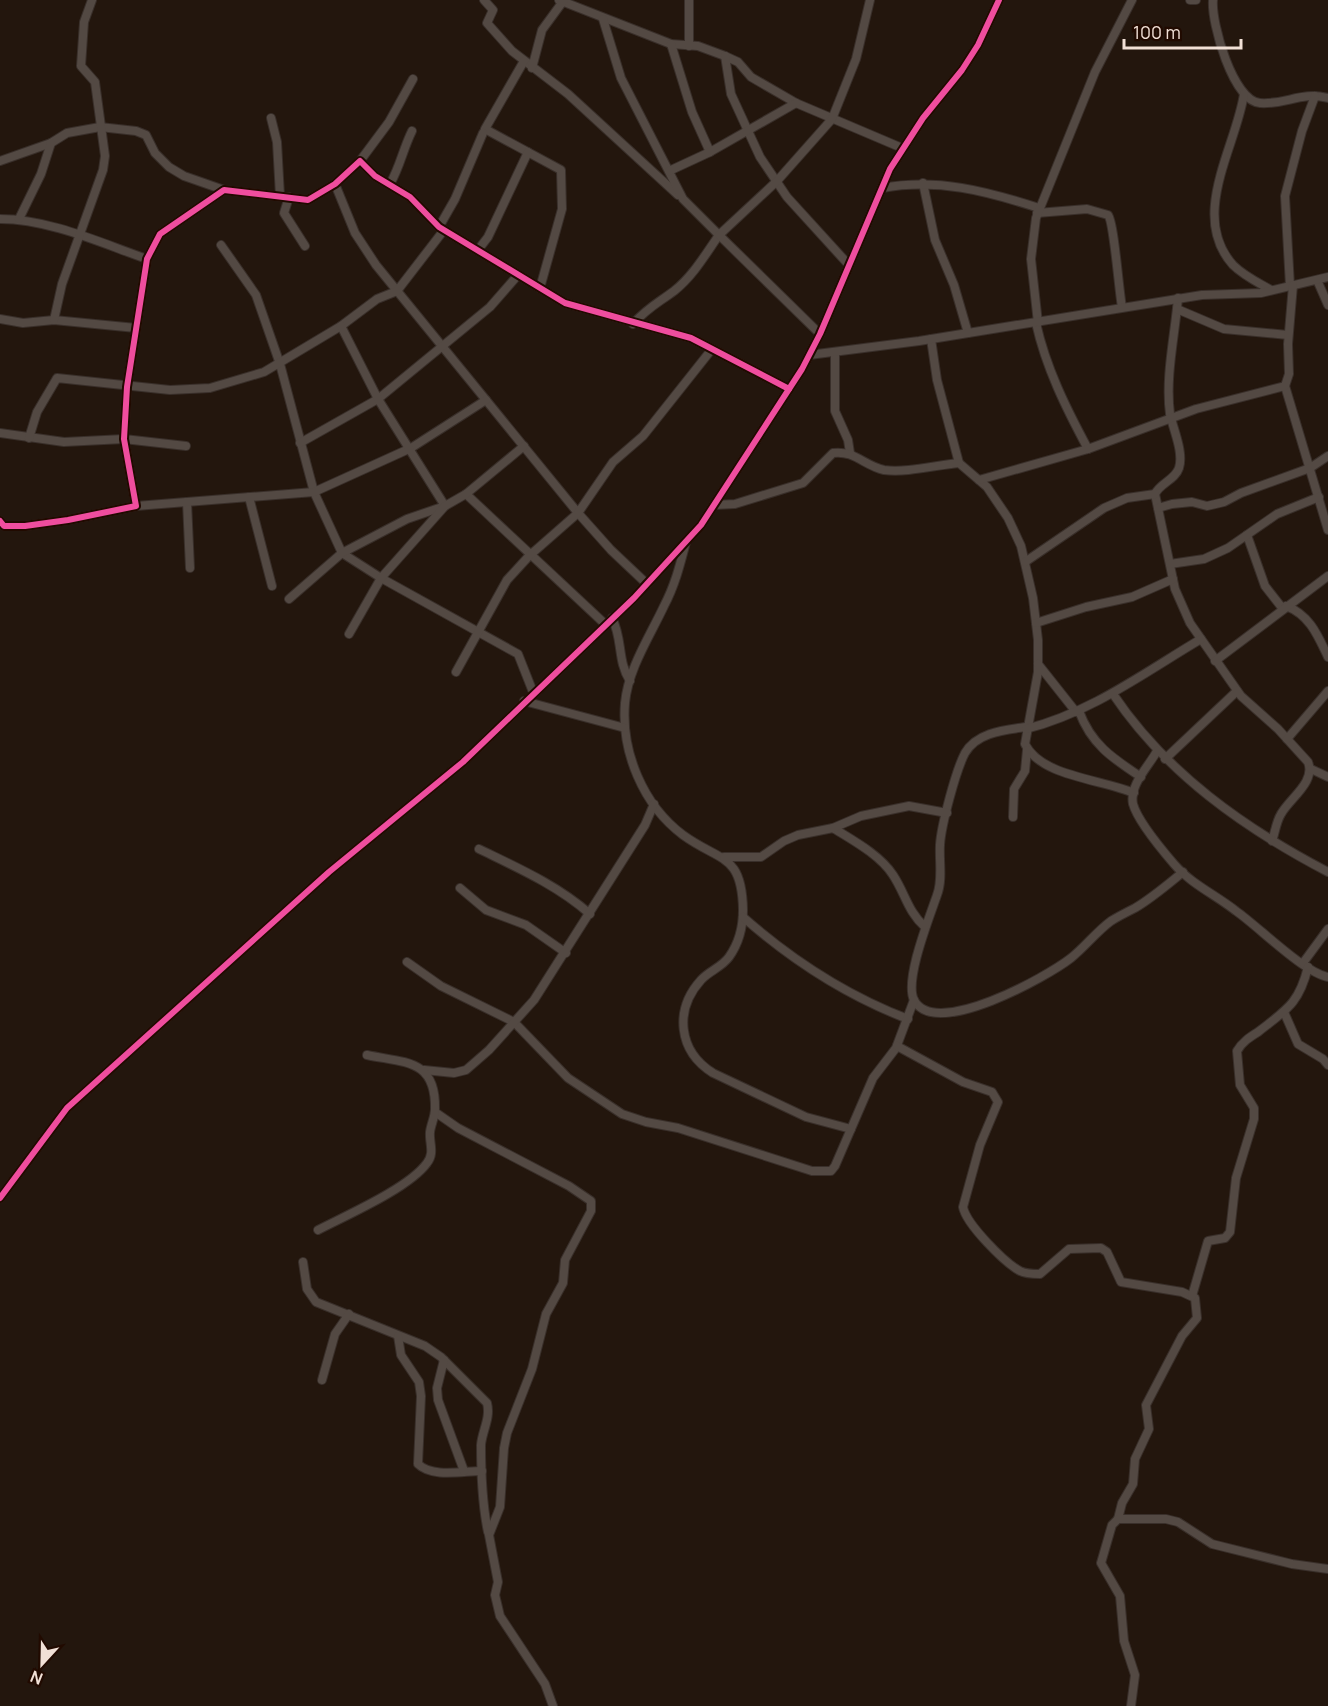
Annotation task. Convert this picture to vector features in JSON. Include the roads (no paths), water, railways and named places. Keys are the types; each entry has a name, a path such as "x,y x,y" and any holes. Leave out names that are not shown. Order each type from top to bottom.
{"street":[{"path":"54,320 62,284 103,170 105,156 95,82 81,66 84,22 92,0"},
{"path":"484,0 493,10 487,24 524,61 568,94 682,199 820,334"},
{"path":"688,0 689,46"},
{"path":"633,324 651,305 673,292 692,274 719,236 777,181 832,119 855,59 870,0"},
{"path":"0,1198 67,1108 329,872 463,762 647,584 686,541 714,505 809,355 882,188 902,148 962,70 978,45 999,0"},
{"path":"1088,449 1054,383 1042,350 1031,259 1038,211 1095,72 1132,0"},
{"path":"1190,0 1196,0"},
{"path":"1213,0 1218,41 1244,94 1253,102 1286,100 1298,95 1328,98"},
{"path":"532,68 542,30 562,1 671,44 698,46 725,56 738,63 751,77 796,103 902,148"},
{"path":"603,19 612,57 621,78 682,199"},
{"path":"671,44 692,112 710,152"},
{"path":"725,56 731,94 760,157 787,197 848,264"},
{"path":"524,61 485,129 561,170 562,209 540,288"},
{"path":"0,161 51,143 67,133 100,128 136,131 146,135 155,153 169,167 184,176 224,190 308,200 335,184 360,161 390,122 413,79"},
{"path":"1244,94 1238,124 1224,165 1213,218 1219,240 1234,265 1271,290"},
{"path":"1315,96 1302,131 1285,196 1292,286 1288,335 1289,374 1285,386 1328,530"},
{"path":"669,171 710,152 796,103"},
{"path":"271,118 285,196 284,213 305,246"},
{"path":"390,184 399,168 402,152 412,131"},
{"path":"29,438 37,412 57,378 170,390 210,388 280,364 340,326 377,299 397,291 442,229 483,133"},
{"path":"19,219 41,174 51,143"},
{"path":"478,250 488,237 528,152"},
{"path":"360,161 375,176 410,197 442,229 565,303 633,324 692,338 789,389"},
{"path":"882,188 923,183 972,188 1038,211 1087,209 1100,211 1112,219 1122,307"},
{"path":"923,183 935,240 954,285 968,333"},
{"path":"335,184 355,232 376,266 578,513 611,550 647,584"},
{"path":"136,506 130,485 124,439 127,387 147,259 160,234 224,190"},
{"path":"0,219 19,219 80,236 147,259"},
{"path":"221,245 256,295 280,364 314,492 342,553 381,579 518,654 525,666 533,692"},
{"path":"300,443 378,399 490,308 518,275"},
{"path":"809,355 1037,323 1178,298 1271,290 1328,278"},
{"path":"1317,280 1328,305"},
{"path":"1178,298 1170,379 1171,417 1180,465 1177,473 1158,488 1155,494 1175,590 1190,623 1237,691 1287,739 1308,762 1311,769 1308,779 1280,816 1272,841"},
{"path":"1177,309 1224,329 1288,335"},
{"path":"0,319 22,323 54,320 136,328"},
{"path":"340,326 378,399 411,448 445,506"},
{"path":"931,339 937,380 959,463 987,487 1008,518 1024,562 1036,623 1038,664 1026,728 1025,771 1014,789 1013,817"},
{"path":"456,672 507,580 529,555 578,513 613,462 643,436 712,349"},
{"path":"835,352 835,411 848,440 850,453"},
{"path":"979,480 1088,449 1171,417 1285,386"},
{"path":"0,520 4,526 26,526 136,506 314,492 411,448 486,400"},
{"path":"0,434 81,443 124,439 186,446"},
{"path":"289,599 342,553 407,519 445,506 466,494 524,446"},
{"path":"714,505 735,504 797,486 808,479 833,453 850,453 870,465 886,470 959,463"},
{"path":"1158,508 1192,502 1207,506 1224,502 1241,493 1310,468 1328,456"},
{"path":"466,494 605,624"},
{"path":"1024,562 1104,508 1127,498 1155,494"},
{"path":"249,497 272,586"},
{"path":"1170,564 1204,559 1247,535 1277,514 1319,497"},
{"path":"187,502 190,568"},
{"path":"349,634 381,579 445,506"},
{"path":"1247,535 1265,586 1284,608 1295,609 1310,622 1328,657"},
{"path":"686,541 677,578 630,681 625,702 625,728 629,755 639,780 654,804 683,834 724,857 738,876 743,917 740,934 729,958 701,980 688,1004 682,1024 687,1045 700,1065 731,1082 806,1117 851,1129"},
{"path":"1215,661 1328,576"},
{"path":"1036,623 1086,607 1132,597 1173,579"},
{"path":"612,618 620,636 621,664 630,681"},
{"path":"407,962 441,986 514,1022 568,1077 622,1114 646,1122 678,1128 812,1171 824,1172 835,1166 873,1078 897,1046 908,1019 914,1000 911,979 925,927 940,885 940,842 966,752 989,734 1026,728 1078,711 1113,694 1201,639"},
{"path":"1038,664 1078,711 1085,727 1099,747 1141,777"},
{"path":"1165,759 1237,691"},
{"path":"1287,739 1328,692"},
{"path":"1113,694 1157,751 1212,800 1272,841 1328,872"},
{"path":"524,701 625,728"},
{"path":"1027,749 1037,759 1051,767 1134,793"},
{"path":"1157,751 1134,793 1133,802 1142,823 1183,873 1320,976 1328,977"},
{"path":"1311,769 1328,777"},
{"path":"367,1055 414,1064 424,1070 454,1073 466,1070 489,1050 534,1000 566,953 645,825 654,804"},
{"path":"724,857 761,857 784,841 798,835 834,828 861,816 909,806 947,813"},
{"path":"834,828 885,864 910,910 925,927"},
{"path":"479,849 544,880 590,914"},
{"path":"914,1000 924,1008 941,1011 979,1007 1000,999 1070,959 1101,929 1146,901 1183,873"},
{"path":"460,888 486,910 526,925 566,953"},
{"path":"743,917 793,959 839,989 908,1019"},
{"path":"1131,1706 1135,1675 1122,1631 1120,1596 1101,1563 1112,1526 1118,1519 1122,1503 1132,1484 1135,1459 1149,1429 1146,1405 1182,1336 1197,1318 1197,1306 1192,1296 1208,1240 1225,1238 1230,1232 1236,1178 1254,1119 1251,1101 1240,1086 1237,1051 1248,1038 1284,1012 1302,991 1306,965 1328,928"},
{"path":"1284,1012 1298,1044 1323,1059 1328,1065"},
{"path":"897,1046 963,1082 992,1092 996,1097 998,1102 980,1145 963,1207 964,1213 980,1233 1019,1271 1040,1274 1069,1249 1101,1248 1107,1252 1121,1282 1192,1296"},
{"path":"318,1230 394,1188 428,1163 431,1155 430,1130 435,1112 433,1087 424,1070"},
{"path":"435,1112 458,1128 569,1186 591,1201 591,1211 565,1260 563,1283 546,1314 532,1369 507,1433 500,1507 489,1535"},
{"path":"303,1262 307,1289 316,1302 425,1346 444,1360 487,1403 488,1420 481,1444 482,1490 498,1582 496,1602 500,1616 545,1684 552,1706"},
{"path":"322,1380 335,1334 349,1314"},
{"path":"398,1336 401,1355 419,1382 422,1396 418,1464 424,1470 436,1472 482,1471"},
{"path":"444,1360 438,1400 464,1471"},
{"path":"1118,1519 1166,1519 1178,1522 1212,1544 1292,1564 1328,1569"}]}
